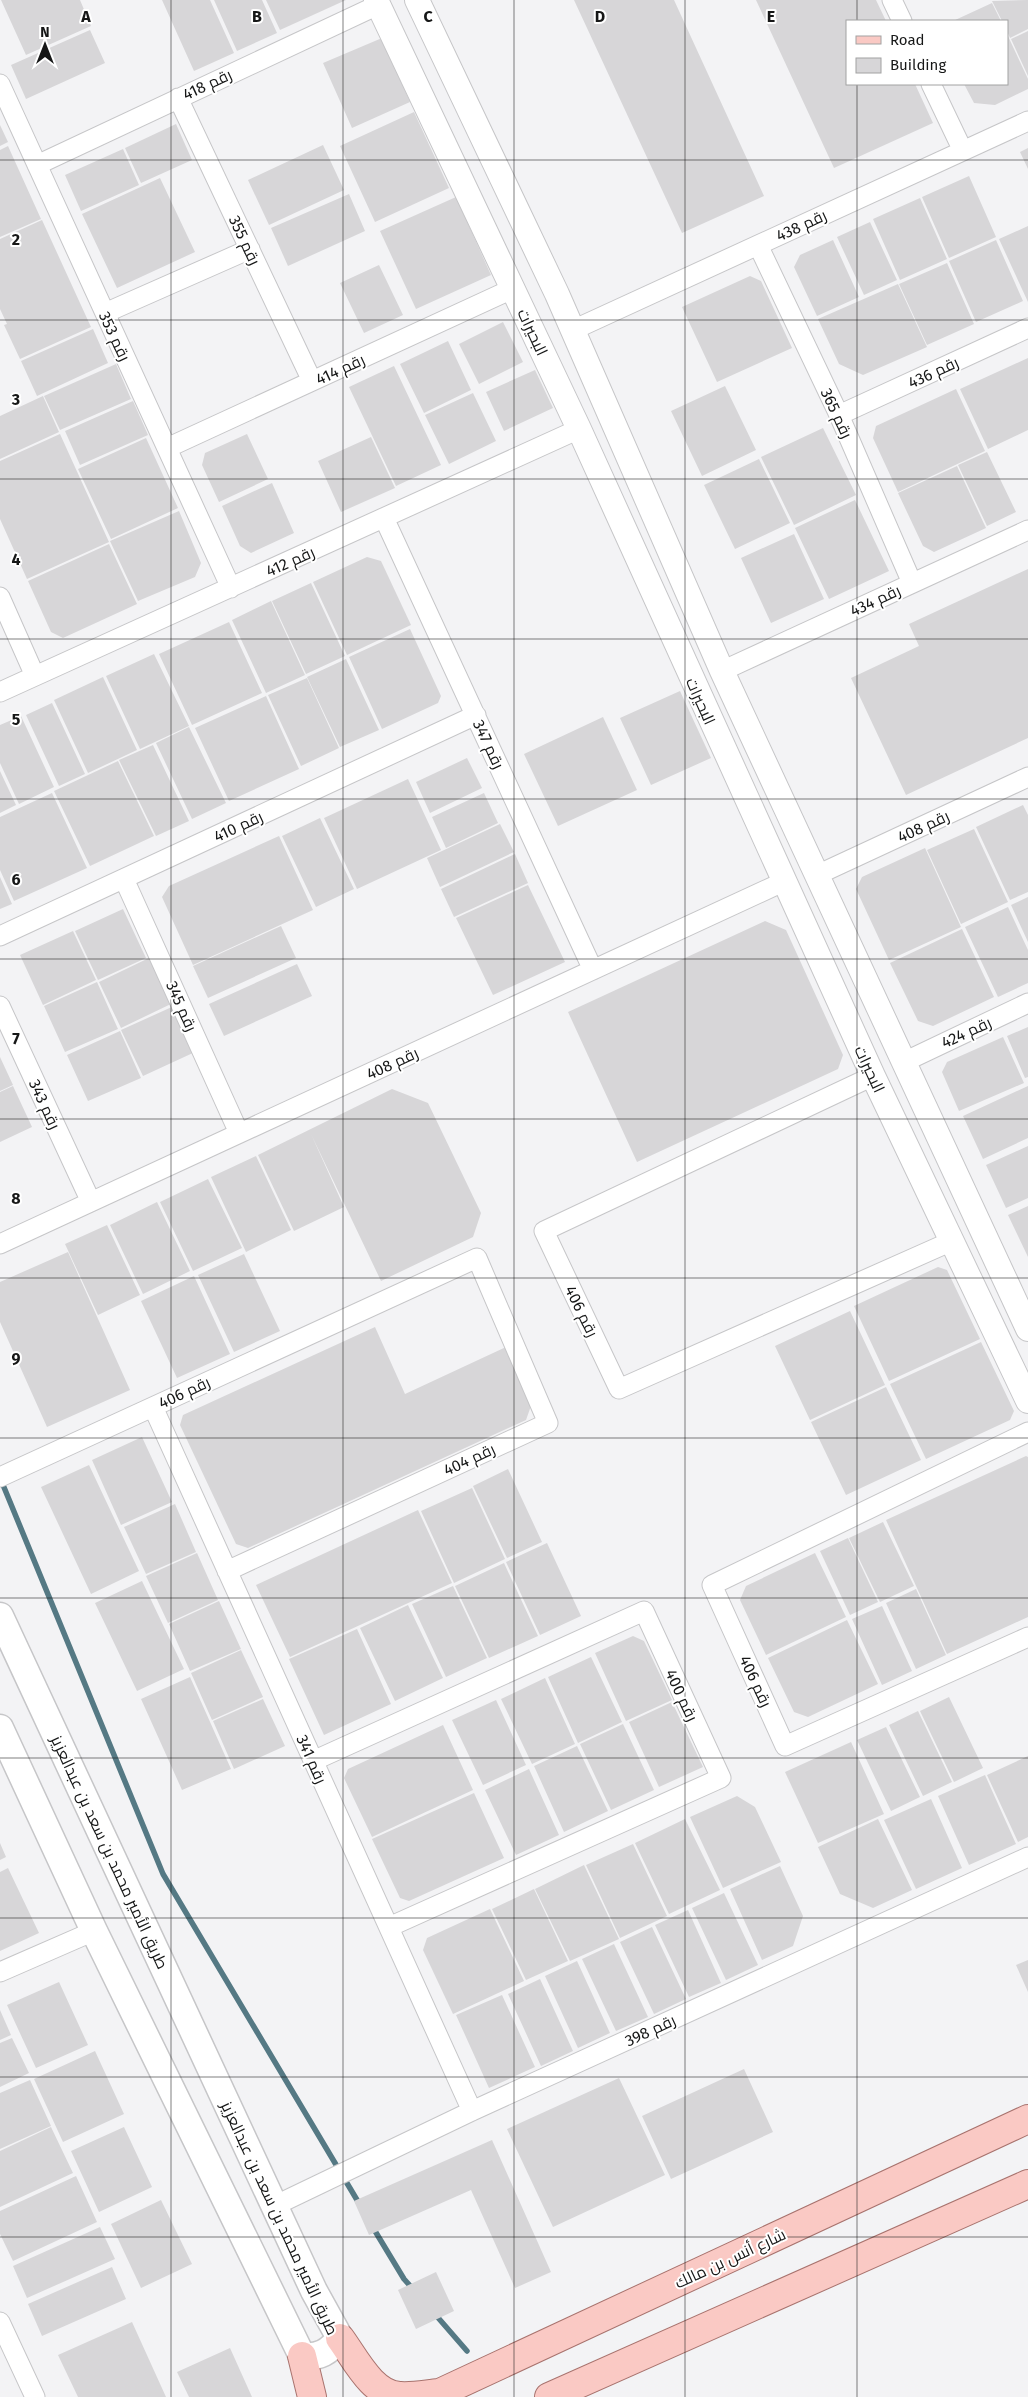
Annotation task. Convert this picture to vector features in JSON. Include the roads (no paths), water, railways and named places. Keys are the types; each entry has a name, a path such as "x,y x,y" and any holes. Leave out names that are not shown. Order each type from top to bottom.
{"main road":[{"name":"طريق الأمير محمد بن سعد بن عبدالعزيز","path":"0,1616 314,2292 340,2338 331,2350 325,2353 313,2358 302,2356"},
{"path":"0,1728 94,1930 302,2356 312,2397"},
{"name":"شارع أنس بن مالك","path":"435,2395 1028,2119"},
{"path":"549,2397 1028,2184"},
{"path":"340,2338 365,2373 380,2390 400,2396 435,2395"}],"street":[{"name":"البحيرات","path":"417,0 573,330 721,668 1028,1330"},
{"path":"892,0 902,20"},
{"name":"البحيرات","path":"377,2 579,430 783,882 873,1076 1028,1401"},
{"name":"رقم 418","path":"37,165 377,2"},
{"name":"رقم 353","path":"0,84 231,588"},
{"path":"931,85 963,151"},
{"name":"رقم 355","path":"178,98 312,381"},
{"name":"رقم 438","path":"573,330 1028,121"},
{"name":"رقم 365","path":"758,245 839,415 912,583"},
{"path":"105,313 250,249"},
{"name":"رقم 414","path":"167,448 512,289"},
{"name":"رقم 436","path":"839,415 1028,328"},
{"name":"رقم 412","path":"0,692 579,430"},
{"name":"رقم 347","path":"384,518 593,970"},
{"name":"رقم 434","path":"721,668 1028,530"},
{"path":"0,597 36,676"},
{"path":"691,678 721,668"},
{"name":"رقم 410","path":"0,936 476,715"},
{"name":"رقم 408","path":"817,875 1028,777"},
{"name":"رقم 345","path":"124,879 239,1133"},
{"name":"رقم 408","path":"0,1244 783,882"},
{"name":"رقم 424","path":"904,1062 1028,1003"},
{"name":"رقم 343","path":"0,1006 90,1202"},
{"name":"رقم 406","path":"873,1076 544,1232 619,1389 952,1241"},
{"name":"رقم 406","path":"0,1477 478,1258"},
{"name":"رقم 404","path":"227,1571 548,1423 478,1258"},
{"name":"رقم 341","path":"153,1407 472,2111"},
{"name":"رقم 406","path":"1028,1432 712,1585 785,1746 1028,1637"},
{"name":"رقم 400","path":"314,1761 644,1611 721,1778 389,1927"},
{"name":"رقم 398","path":"274,2206 472,2111 1028,1857"},
{"path":"0,1972 94,1930"},
{"path":"1,2325 35,2397"}],"waterway":[{"path":"1,1480 163,1874 360,2205"},
{"path":"372,2226 404,2279 413,2289"},
{"path":"434,2313 467,2351"}]}
